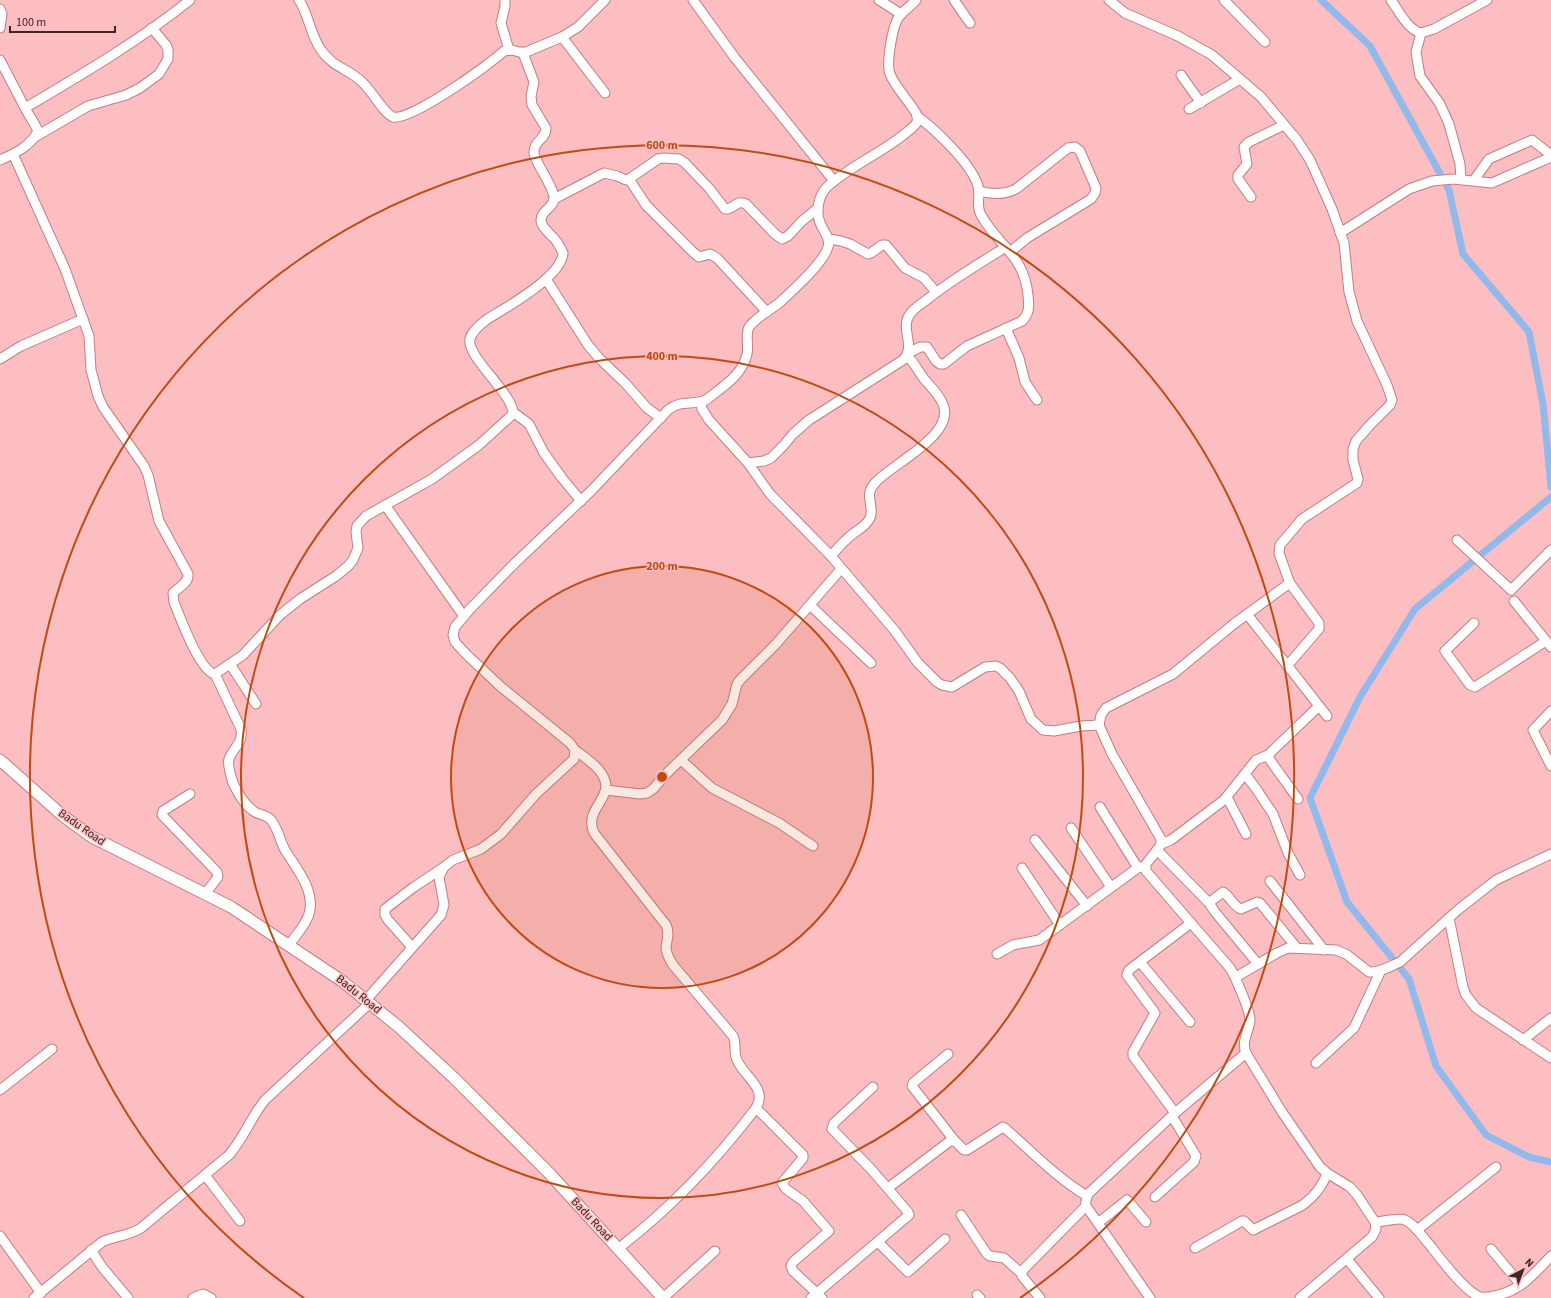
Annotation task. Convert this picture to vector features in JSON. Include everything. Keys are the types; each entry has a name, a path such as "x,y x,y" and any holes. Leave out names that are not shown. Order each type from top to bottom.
{"main road":[{"name":"Badu Road","path":"0,760 62,816 84,831 118,851 231,907 328,970 399,1027 454,1078 549,1173 663,1298"}],"street":[{"path":"25,108 79,76 152,28 190,0"},
{"path":"299,0 305,11 312,34 326,56 336,66 360,79 369,88 386,113 400,117 453,89 504,51 509,50 523,53 535,50 562,37 578,27 605,0"},
{"path":"505,0 501,23 509,50"},
{"path":"693,0 735,58 834,181"},
{"path":"879,0 901,14"},
{"path":"748,463 764,461 772,458 793,434 809,420 907,355 927,346 936,361 940,364 944,364 967,346 1022,320 1027,316 1029,311 1025,277 1020,266 989,228 981,215 977,203 979,191 978,183 958,156 934,129 918,117 893,80 889,70 888,57 897,20 901,14 916,0"},
{"path":"954,0 970,23"},
{"path":"1224,0 1265,42"},
{"path":"1391,0 1412,29 1421,32 1434,29 1487,0"},
{"path":"1112,1 1125,13 1138,20 1178,36 1212,55 1261,97 1310,160 1332,209 1344,243 1349,292 1357,321 1387,385 1392,400 1390,405 1368,426 1356,441 1353,449 1352,460 1358,479 1356,483 1302,519 1280,545 1278,553 1289,582 1320,626 1287,666"},
{"path":"0,9 2,14 0,28"},
{"path":"0,160 13,154 35,137 88,106 126,95 140,88 159,74 168,59 168,50 166,45 152,28"},
{"path":"1421,32 1416,52 1420,76 1440,104 1449,124 1460,164 1457,179"},
{"path":"562,37 605,93"},
{"path":"523,53 534,82 531,96 532,105 546,128 544,135 535,144 533,149 534,154 554,199 552,204 542,216 541,220 545,228 560,247 563,253 563,258 556,269 546,279 479,326 470,338 470,342 474,352 510,403 513,412 529,424 544,453 581,501"},
{"path":"0,60 30,120 36,125 38,131 35,137"},
{"path":"1181,75 1201,102"},
{"path":"1189,109 1240,79"},
{"path":"619,1248 655,1219 685,1191 756,1108 759,1103 760,1094 753,1082 739,1065 736,1058 733,1036 673,965 667,952 668,935 666,925 594,833 591,826 592,816 606,790 604,779 600,770 575,750 570,743 500,686 455,642 453,635 455,627 463,615 581,501 668,410 679,403 701,402 706,400 737,374 742,368 747,355 747,332 752,323 783,299 815,267 829,247 829,239 820,224 818,208 823,192 834,181 906,133 917,122 918,117"},
{"path":"1251,197 1238,179 1238,175 1247,164 1244,147 1250,142 1284,125"},
{"path":"1340,233 1409,189 1432,181 1457,179 1492,183 1551,156 1532,140 1489,159 1474,180"},
{"path":"907,355 910,348 907,337 908,318 914,310 936,292 1091,199 1096,188 1080,151 1075,147 1070,147 1010,192 989,194 979,191"},
{"path":"13,154 64,269 89,336 92,370 98,396 103,407 144,466 148,475 159,521 188,574 186,581 173,593 174,602 196,653 207,671 215,674 241,729 240,741 229,759 233,782 249,808 270,819 281,843 304,882 309,895 309,914 289,945"},
{"path":"554,199 604,174 617,176 626,180 629,179 658,159 664,158 679,159 685,163 709,188 724,209 731,208 738,202 746,204 775,234 782,239 788,236 802,221 818,208"},
{"path":"629,179 646,205 693,252 699,257 710,254 718,258 767,312"},
{"path":"829,239 846,242 868,254 882,245 886,246 905,268 924,278 936,292"},
{"path":"546,279 588,345 647,408 660,418"},
{"path":"0,359 20,346 83,320"},
{"path":"1006,328 1020,358 1025,382 1037,400"},
{"path":"831,556 848,538 865,525 870,518 869,491 873,485 885,473 931,438 943,421 945,412 943,403 907,355"},
{"path":"701,402 702,409 709,420 748,463 770,494 831,556 895,631 918,663 928,674 942,685 952,686 957,685 985,667 996,666 1010,678 1019,691 1031,719 1043,730 1054,731 1081,726 1098,725"},
{"path":"215,674 243,655 280,615 300,599 339,574 348,566 353,560 358,548 356,532 357,526 366,516 432,478 479,445 511,417 513,412"},
{"path":"385,505 463,615"},
{"path":"1457,540 1511,590 1551,550"},
{"path":"606,790 640,794 647,793 658,785 728,712 732,704 737,684 740,680 811,606 841,569"},
{"path":"1159,847 1161,839 1112,754 1098,725 1101,715 1106,708 1173,674 1289,582"},
{"path":"1474,624 1445,651 1470,685 1475,688 1549,644 1514,600"},
{"path":"811,606 871,663"},
{"path":"1247,614 1326,716"},
{"path":"230,664 256,704"},
{"path":"997,954 1014,944 1039,940 1111,887 1146,864 1159,847 1171,840 1227,797 1257,759 1268,755 1319,706"},
{"path":"1551,711 1533,730 1551,766"},
{"path":"412,947 388,920 385,915 385,909 453,860 481,849 501,834 536,794 572,762 575,750"},
{"path":"1268,755 1298,799"},
{"path":"681,760 712,788 779,823 813,846"},
{"path":"1245,774 1258,790 1273,814 1288,853 1300,876"},
{"path":"190,794 164,811 162,815 217,872 218,877 205,894"},
{"path":"1227,797 1246,834"},
{"path":"1100,806 1142,867 1230,968 1236,977 1250,1019 1244,1043 1246,1053 1282,1112 1320,1167 1354,1191 1375,1222 1376,1229 1372,1238 1300,1298"},
{"path":"1071,828 1111,887"},
{"path":"1035,840 1087,906"},
{"path":"1159,847 1208,903 1258,964"},
{"path":"1236,977 1284,949 1297,948 1336,950 1343,952 1369,972 1385,968 1400,962 1449,918 1500,877 1551,854"},
{"path":"0,1236 37,1295 91,1250 109,1238 135,1232 141,1228 229,1155 237,1146 257,1110 265,1100 368,1002 412,947 438,920 443,910 444,900 440,877 444,867"},
{"path":"1022,868 1060,925"},
{"path":"1270,881 1324,950"},
{"path":"1208,903 1223,892 1226,893 1237,907 1241,909 1257,902 1260,903 1297,948"},
{"path":"1449,918 1466,995 1476,1008 1551,1058"},
{"path":"1155,1197 1194,1162 1196,1153 1173,1114 1133,1056 1133,1052 1156,1013 1127,975 1129,970 1191,923"},
{"path":"1140,962 1190,1022"},
{"path":"1316,1063 1354,1028 1385,968"},
{"path":"1523,1040 1551,1018"},
{"path":"0,1090 52,1049"},
{"path":"1021,1273 1086,1201 1089,1193 1173,1114 1246,1053"},
{"path":"948,1054 913,1083 912,1086 954,1140 964,1150 967,1150 1002,1128 1005,1128 1086,1201 1098,1223 1150,1298"},
{"path":"756,1108 803,1155 803,1158 782,1183 786,1189 804,1202 829,1231 793,1262 791,1266 793,1271 817,1296 909,1215 888,1188 832,1129 834,1123 873,1087"},
{"path":"888,1188 954,1140"},
{"path":"1417,1230 1496,1167"},
{"path":"1195,1248 1242,1221 1244,1221 1253,1230 1301,1206 1307,1202 1324,1182 1327,1173"},
{"path":"204,1175 240,1221"},
{"path":"1098,1223 1127,1200 1146,1222"},
{"path":"961,1215 987,1254 990,1256 1004,1258 1021,1273 1040,1298"},
{"path":"1375,1222 1403,1219 1411,1224 1457,1278 1478,1297 1487,1298 1509,1293 1521,1285 1551,1256"},
{"path":"878,1242 908,1272 945,1239"},
{"path":"1491,1249 1521,1285"},
{"path":"91,1250 102,1267 128,1298"},
{"path":"663,1298 715,1251"},
{"path":"1347,1259 1379,1298"},
{"path":"194,1298 203,1294 211,1298"}],"waterway":[{"path":"1321,0 1370,46 1449,190 1463,254 1529,332 1543,404 1551,487"},
{"path":"1551,497 1415,609 1360,697 1310,798 1347,902 1409,979 1436,1066 1486,1135 1529,1157 1551,1162"}]}
